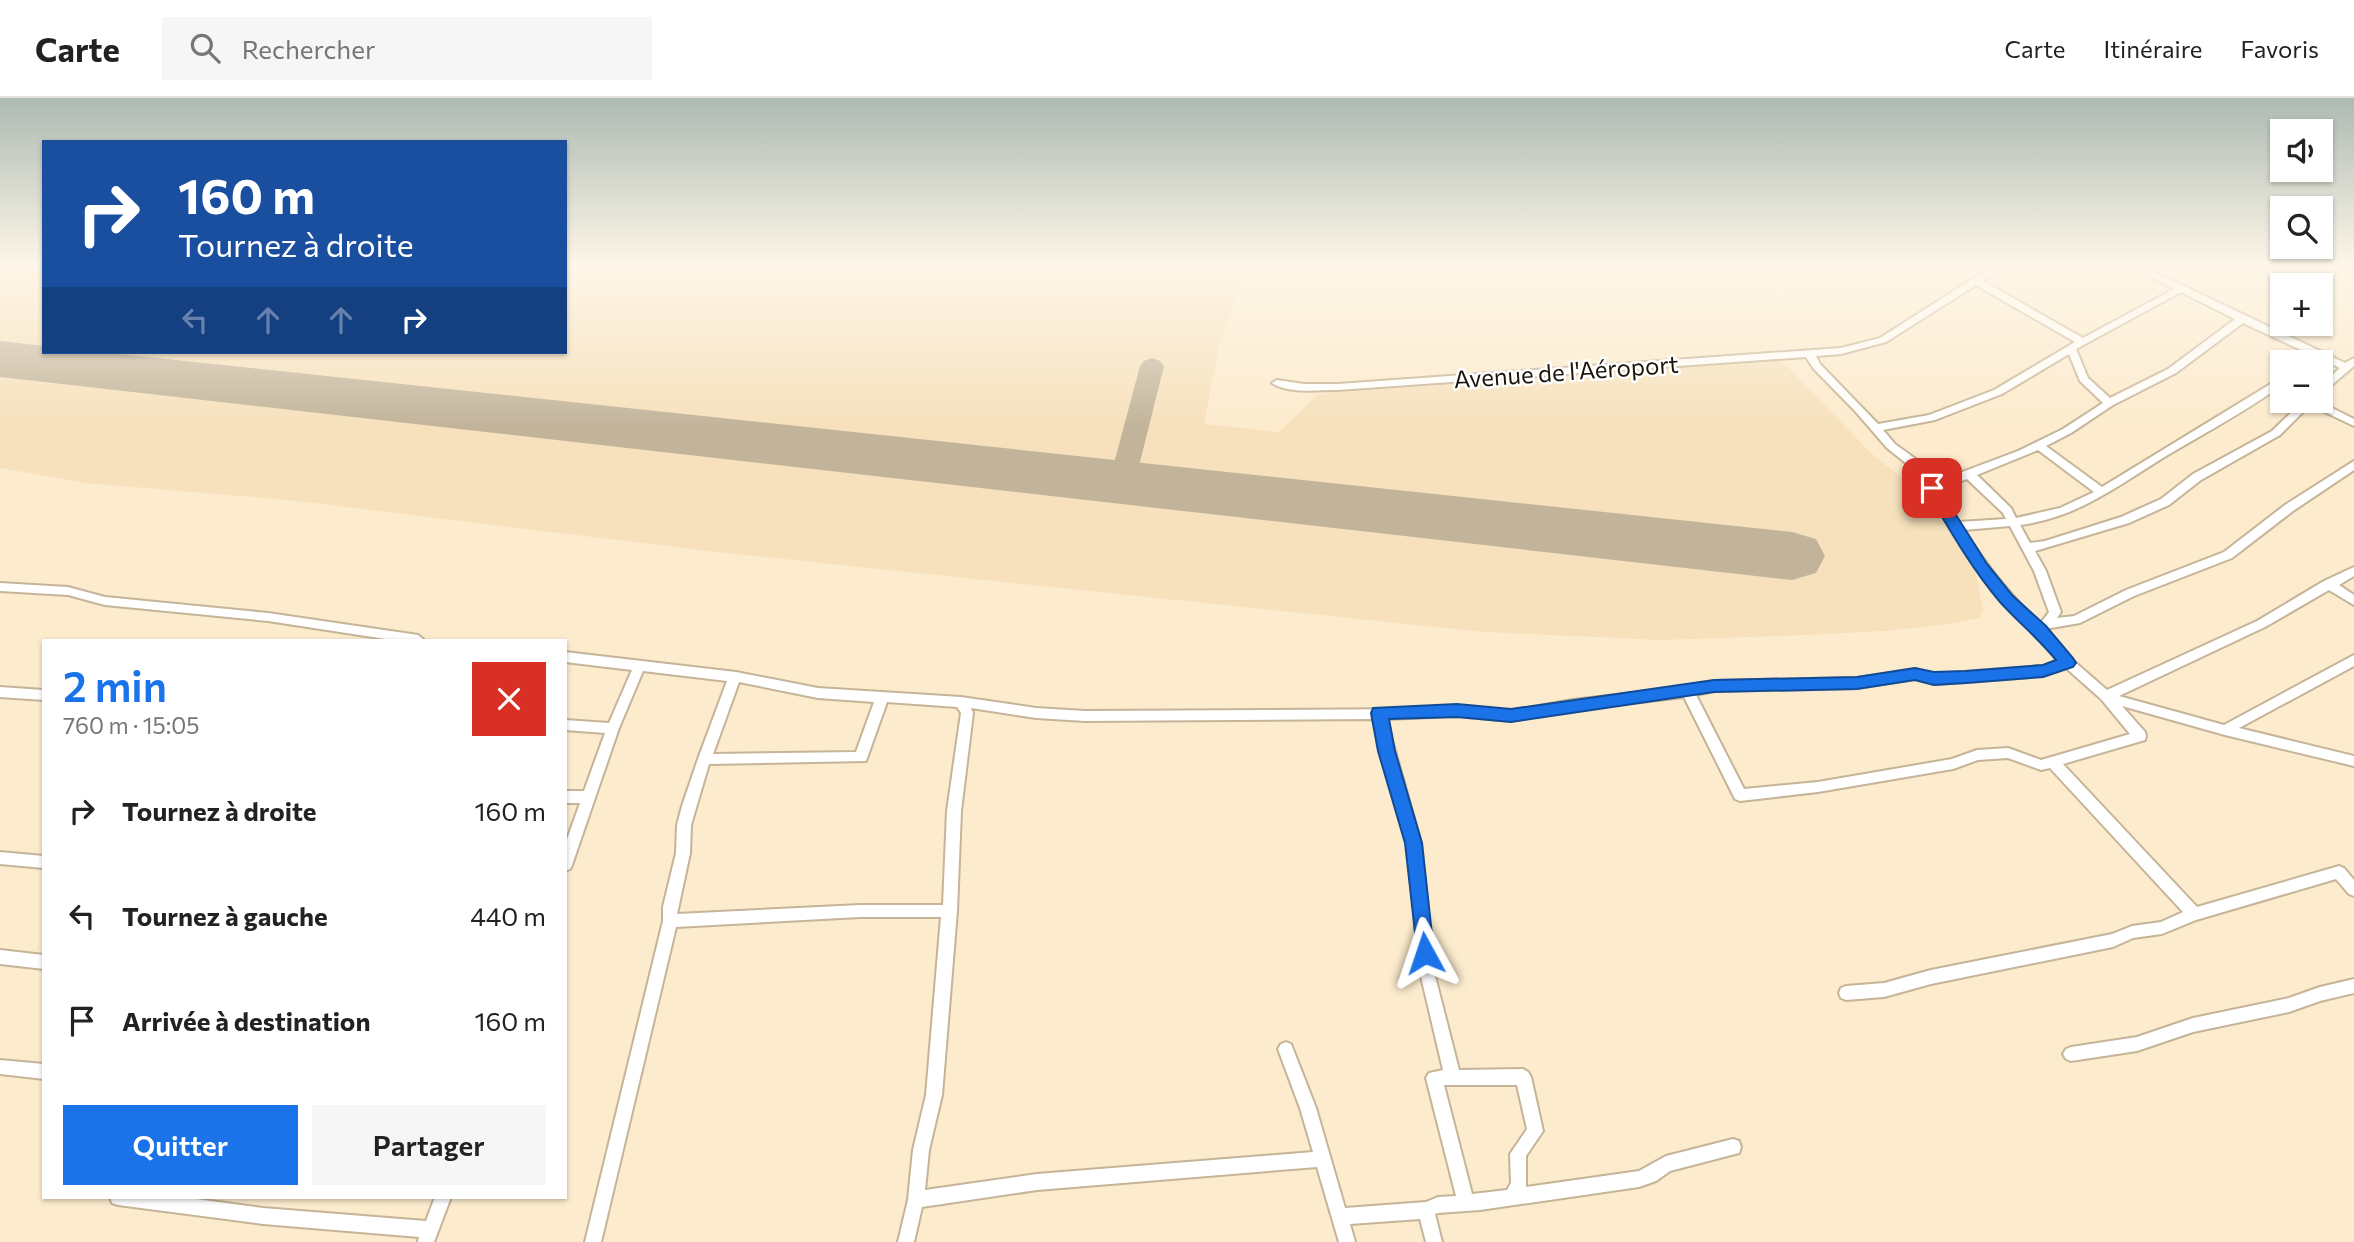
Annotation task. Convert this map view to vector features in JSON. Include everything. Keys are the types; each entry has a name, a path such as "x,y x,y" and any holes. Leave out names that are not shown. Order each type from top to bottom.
{"street":[{"name":"Avenue de l'Aéroport","path":"1277,383 1304,387 1338,387 1841,351 1883,340 1915,319"},
{"path":"2043,319 2083,342"},
{"path":"1875,428 1931,418 1998,392 2124,319"},
{"path":"1932,488 2039,446 2067,431 2109,403 2172,371 2241,319"},
{"path":"2243,319 2308,350"},
{"path":"2071,348 2084,379 2109,403"},
{"path":"1688,692 1740,796 1818,787 1953,764 1977,755 2008,753 2041,765 2140,736 2106,696 2068,663 2043,627 2006,598 1982,567 1958,526 1916,465 1891,446 1816,366 1810,354"},
{"path":"2333,358 2351,364"},
{"path":"2333,380 2351,364"},
{"path":"1958,526 2048,516 2102,492 2246,407 2270,389"},
{"path":"2027,548 2125,520 2165,502 2197,477 2276,433 2297,413"},
{"path":"2333,413 2354,424"},
{"path":"2039,446 2102,492"},
{"path":"2043,627 2076,620 2130,593 2228,555 2289,508 2354,465"},
{"path":"1969,474 2007,511 2053,600 2055,612 2043,627"},
{"path":"2106,696 2261,624 2354,571"},
{"path":"2329,584 2354,601"},
{"path":"0,587 68,591 104,601 268,617 411,639"},
{"path":"567,657 736,677 818,693 961,702 1036,713 1085,716 1457,711 1511,716 1572,705 1688,692 1714,686 1857,683 1915,674 1934,679 1966,677 2043,671 2068,663"},
{"path":"2225,730 2354,660"},
{"path":"567,860 613,728 639,667"},
{"path":"593,1242 670,921 670,907 683,853 684,825 704,759 736,677"},
{"path":"0,692 42,695"},
{"path":"2106,696 2225,730 2354,761"},
{"path":"704,759 861,757 882,698"},
{"path":"906,1242 916,1200 921,1150 934,1095 950,911 954,811 967,713 961,702"},
{"path":"1379,713 1386,751 1413,843 1427,972 1453,1078"},
{"path":"567,725 613,728"},
{"path":"2054,762 2194,914"},
{"path":"567,797 590,797"},
{"path":"0,858 42,862"},
{"path":"1846,993 1884,990 1931,977 2070,951 2132,932 2162,928 2194,914 2339,872 2354,890"},
{"path":"670,921 860,911 950,911"},
{"path":"0,957 42,962"},
{"path":"2071,1054 2137,1044 2193,1025 2289,1005 2319,994 2354,986"},
{"path":"1286,1049 1308,1108 1347,1242"},
{"path":"0,1067 42,1072"},
{"path":"1466,1202 1434,1078 1523,1077 1535,1131 1518,1154 1519,1184 1513,1196"},
{"path":"1340,1217 1426,1210 1438,1205 1639,1179 1666,1164 1733,1147"},
{"path":"916,1200 1037,1182 1322,1159"},
{"path":"133,1199 428,1236 442,1199"},
{"path":"1426,1210 1434,1242"}],"shaded area":[{"path":"0,319 42,319 42,354 567,354 567,319 1229,319 1219,345 1204,424 1279,432 1318,394 1780,359 1871,453 1936,506 1968,552 1975,570 1983,610 1979,618 1950,624 1807,635 1660,640 1483,632 717,552 288,500 86,483 0,468"}],"taxiway":[{"path":"1122,482 1152,366"}],"runway":[{"path":"0,359 1792,556"}],"route":[{"path":"1425,953 1413,843 1386,751 1379,713 1457,711 1511,716 1572,705 1688,692 1714,686 1857,683 1915,674 1934,679 1966,677 2043,671 2068,663 2032,622 2006,598 1982,567 1932,488"}]}
